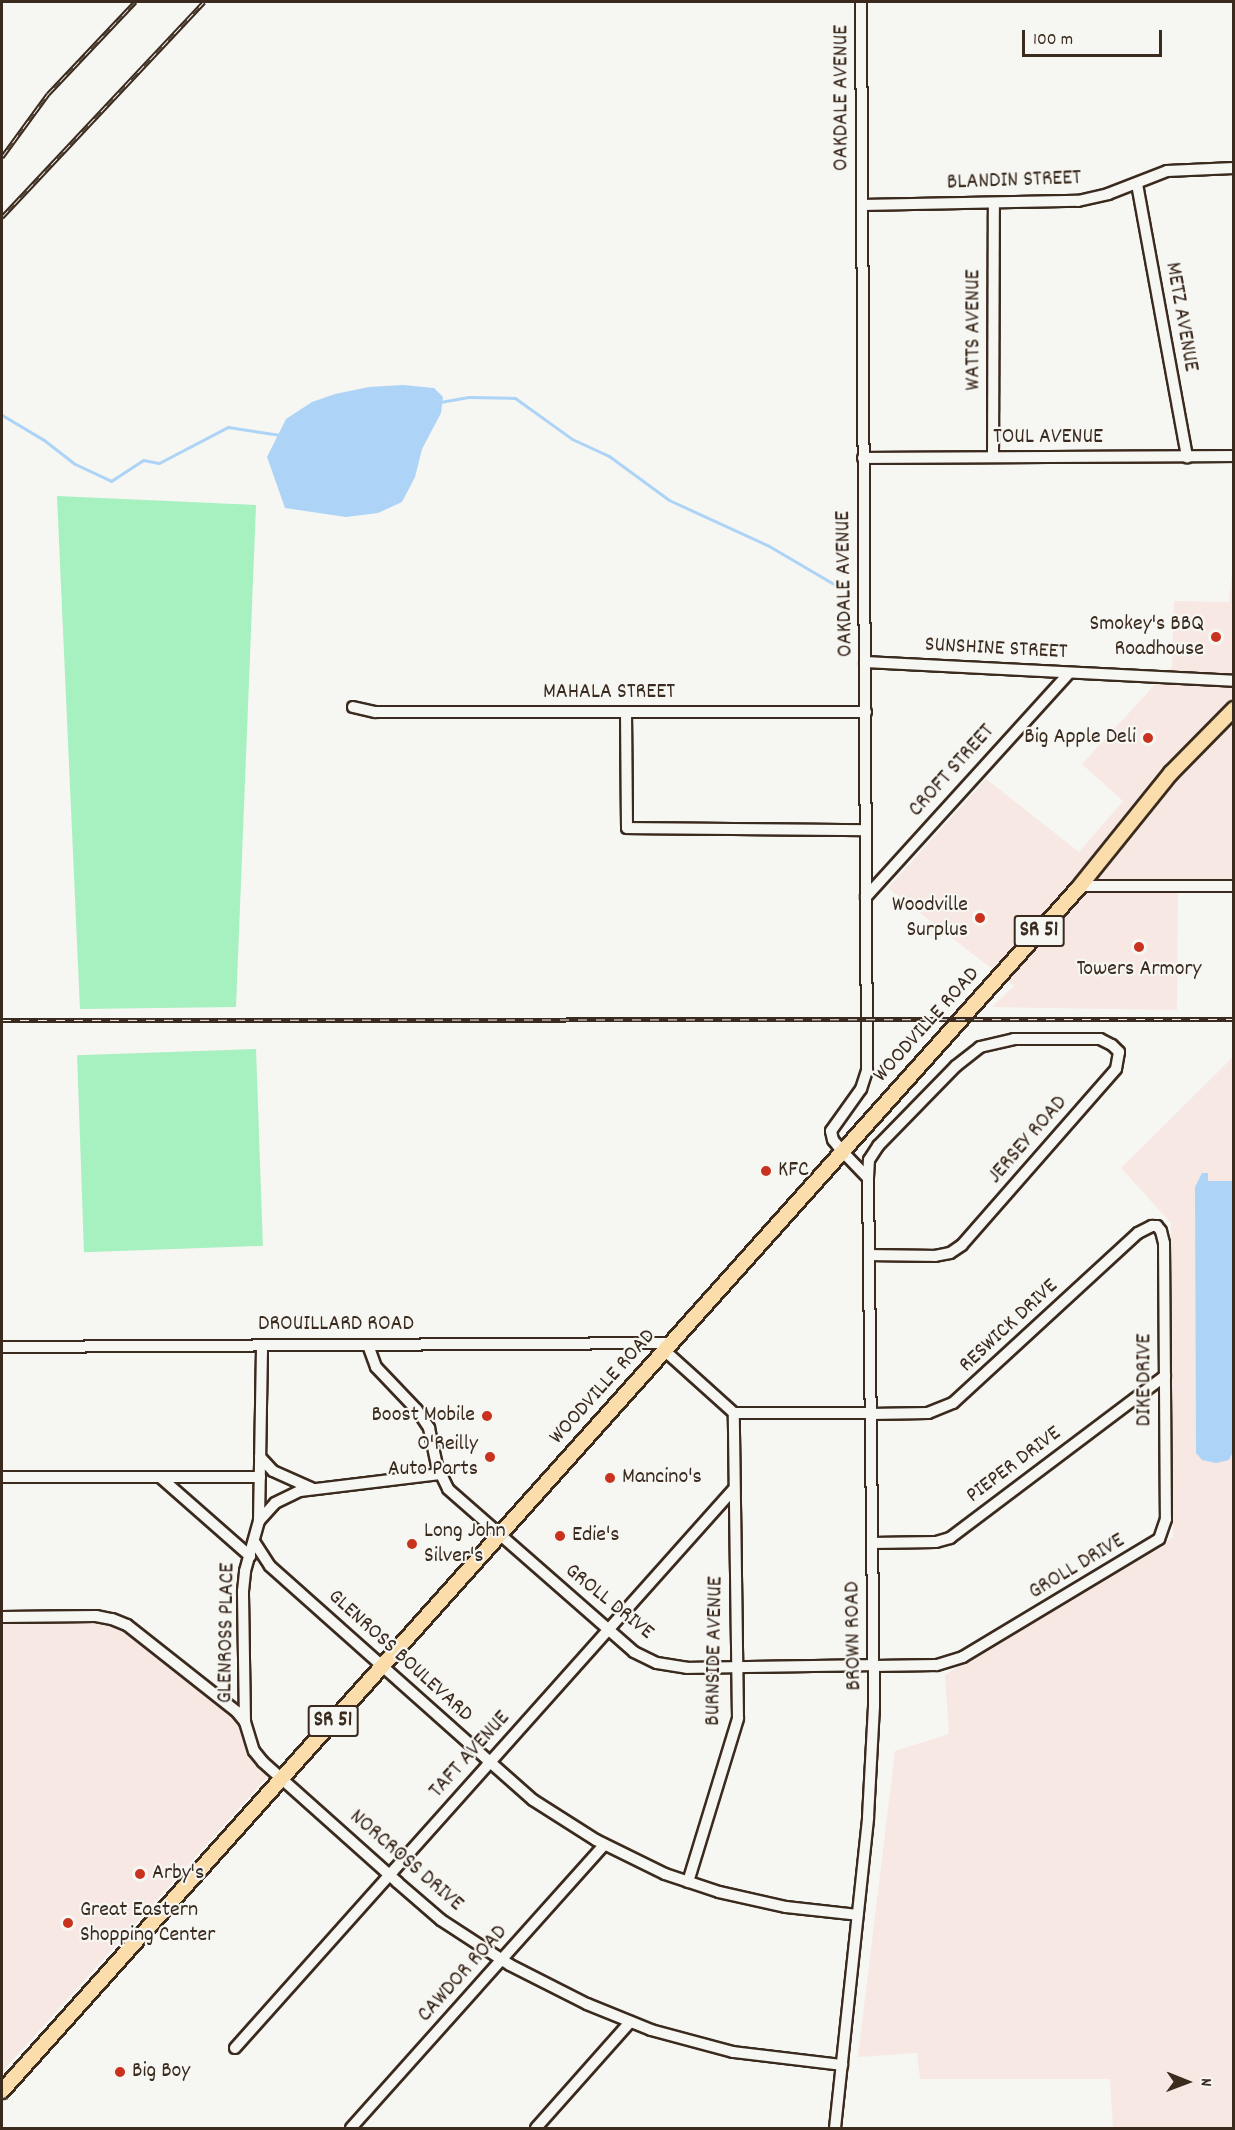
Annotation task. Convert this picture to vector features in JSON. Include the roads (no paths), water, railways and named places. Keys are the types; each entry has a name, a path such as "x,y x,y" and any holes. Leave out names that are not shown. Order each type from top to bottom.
{"main road":[{"name":"WOODVILLE ROAD","path":"2,2091 1080,886 1171,774 1233,709"}],"street":[{"name":"OAKDALE AVENUE","path":"842,1151 833,1140 831,1131 866,1080 867,1032 861,2"},
{"name":"BLANDIN STREET","path":"862,205 1078,201 1137,184 1160,173 1176,170 1233,168"},
{"name":"METZ AVENUE","path":"1137,184 1186,457"},
{"name":"WATTS AVENUE","path":"993,458 994,203"},
{"name":"TOUL AVENUE","path":"863,458 1233,456"},
{"name":"SUNSHINE STREET","path":"865,662 1233,681"},
{"name":"CROFT STREET","path":"866,897 1069,673"},
{"name":"MAHALA STREET","path":"353,707 375,712 866,712"},
{"path":"626,712 627,828 866,830"},
{"path":"1080,886 1233,886"},
{"name":"JERSEY ROAD","path":"868,1178 867,1166 872,1153 970,1053 994,1042 1037,1039 1106,1041 1119,1052 1119,1063 1109,1078 962,1245 950,1252 935,1256 871,1255"},
{"path":"842,1151 868,1178"},
{"name":"BROWN ROAD","path":"835,2128 871,1787 874,1666 870,1413 871,1255 868,1178"},
{"name":"DIKE DRIVE","path":"1157,1226 1164,1243 1166,1520 1162,1534"},
{"name":"RESWICK DRIVE","path":"734,1413 928,1413 953,1403 1138,1233 1148,1227 1157,1226"},
{"path":"250,1556 259,1521 262,1345"},
{"name":"GROLL DRIVE","path":"368,1345 376,1367 417,1410 429,1428 440,1474 448,1489 630,1650 657,1663 687,1668 936,1665 963,1657 1149,1547 1162,1534"},
{"path":"667,1346 734,1413"},
{"name":"DROUILLARD ROAD","path":"2,1347 667,1346"},
{"name":"PIEPER DRIVE","path":"872,1543 936,1542 950,1538 1165,1376"},
{"name":"BURNSIDE AVENUE","path":"688,1882 737,1724 734,1413"},
{"path":"260,1457 273,1471 311,1488"},
{"path":"259,1521 285,1497 311,1488 440,1474"},
{"path":"2,1477 260,1477"},
{"name":"GLENROSS PLACE","path":"160,1477 250,1556 243,1591 245,1722"},
{"name":"TAFT AVENUE","path":"235,2048 734,1489"},
{"name":"GLENROSS BOULEVARD","path":"255,1543 270,1566 533,1800 604,1845 688,1882 771,1905 858,1915"},
{"name":"NORCROSS DRIVE","path":"2,1617 96,1616 112,1618 127,1625 230,1706 245,1722 254,1751 281,1778 441,1920 501,1960 569,1996 630,2022 733,2052 842,2065"},
{"name":"CAWDOR ROAD","path":"351,2128 604,1845"},
{"path":"536,2128 630,2022"}],"water":[{"path":"403,385 434,388 443,397 441,413 422,449 415,477 402,502 378,513 346,517 285,508 267,457 286,419 312,402 335,394 369,387"},
{"path":"1202,1173 1208,1173 1208,1181 1234,1181 1233,1452 1229,1460 1216,1463 1202,1460 1196,1453 1195,1187"}],"waterway":[{"path":"440,402 469,397 515,398 572,439 609,456 669,500 769,546 839,587"},
{"path":"2,415 44,440 75,464 111,481 143,460 159,463 228,427 280,435"}],"railway":[{"path":"2,157 48,94 135,2"},
{"path":"2,217 204,2"},
{"path":"2,1020 1234,1019"}],"place":[{"name":"Smokey's BBQ Roadhouse","path":"1216,637"},
{"name":"Big Apple Deli","path":"1148,738"},
{"name":"Woodville Surplus","path":"980,918"},
{"name":"Towers Armory","path":"1139,947"},
{"name":"KFC","path":"766,1171"},
{"name":"Boost Mobile","path":"487,1416"},
{"name":"O'Reilly Auto Parts","path":"490,1457"},
{"name":"Mancino's","path":"610,1478"},
{"name":"Edie's","path":"560,1536"},
{"name":"Long John Silver's","path":"412,1544"},
{"name":"Arby's","path":"140,1874"},
{"name":"Great Eastern Shopping Center","path":"68,1923"},
{"name":"Big Boy","path":"120,2072"}]}
